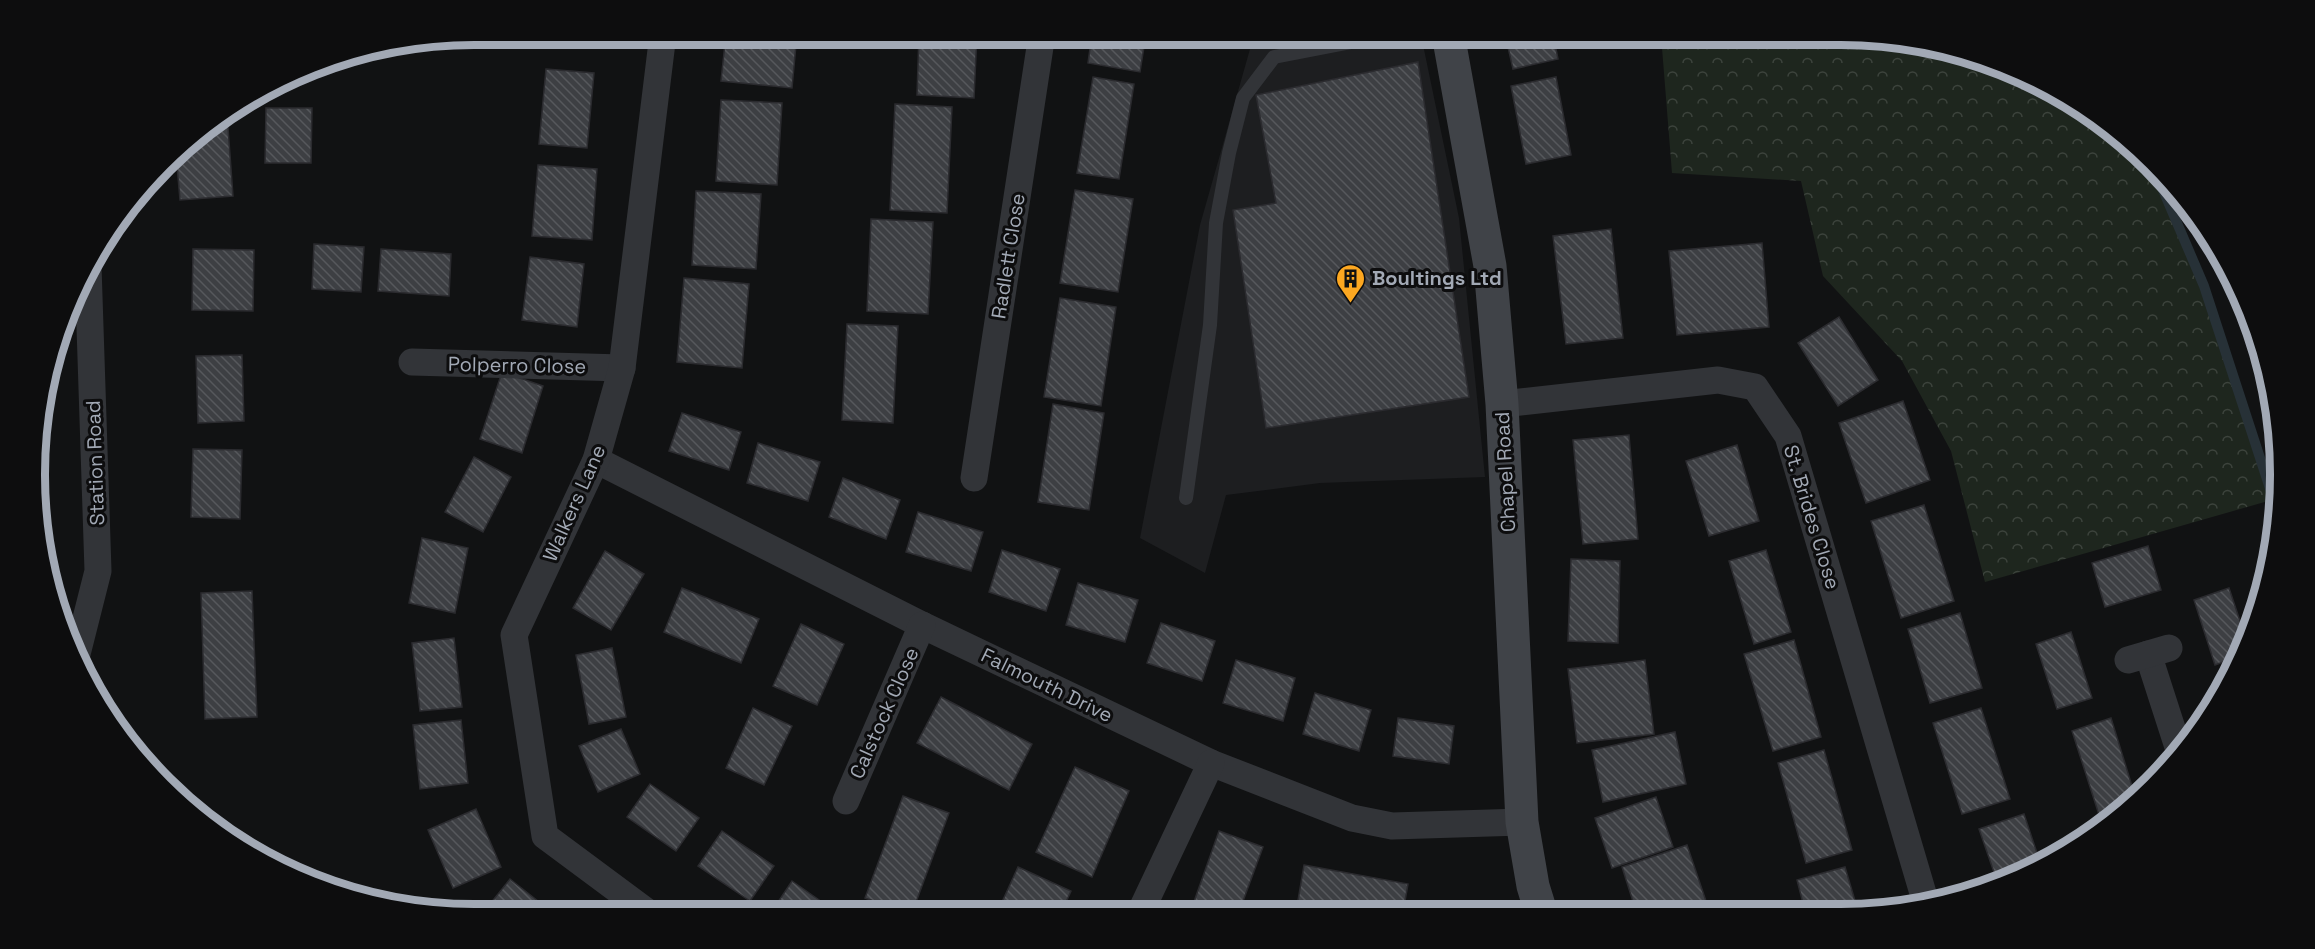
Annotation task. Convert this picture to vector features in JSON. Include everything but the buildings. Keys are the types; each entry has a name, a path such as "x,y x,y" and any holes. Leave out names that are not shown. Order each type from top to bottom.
{"street":[{"name":"Walkers Lane","path":"637,904 545,836 514,635 596,460 622,368 662,45"},
{"name":"Radlett Close","path":"974,478 1039,45"},
{"name":"Chapel Road","path":"1450,45 1490,266 1502,404 1522,822 1533,886 1539,904"},
{"name":"Station Road","path":"80,643 98,571 89,286"},
{"name":"Polperro Close","path":"412,362 622,368"},
{"name":"St. Brides Close","path":"1502,404 1718,380 1755,387 1788,436 1924,896"},
{"name":"Falmouth Drive","path":"596,460 922,625 1210,763 1352,818 1392,826 1522,822"},
{"name":"Calstock Close","path":"846,801 922,625"},
{"path":"2149,654 2176,742"},
{"path":"1144,904 1210,763"}],"lane":[{"path":"1186,498 1210,324 1216,223 1229,153 1243,98 1274,57 1336,45"}],"shaded area":[{"path":"1251,45 1423,45 1459,218 1485,477 1320,483 1226,495 1205,573 1140,538 1200,225"}],"green space":[{"path":"1662,45 1840,45 1897,49 1924,53 1979,68 2030,89 2079,117 2102,134 2124,152 2164,192 2204,286 2270,483 2269,501 1985,582 1951,451 1902,361 1823,276 1801,181 1672,173"}],"waterway":[{"path":"2164,192 2204,286 2270,487"}],"place":[{"name":"Boultings Ltd","path":"1351,304"}]}
